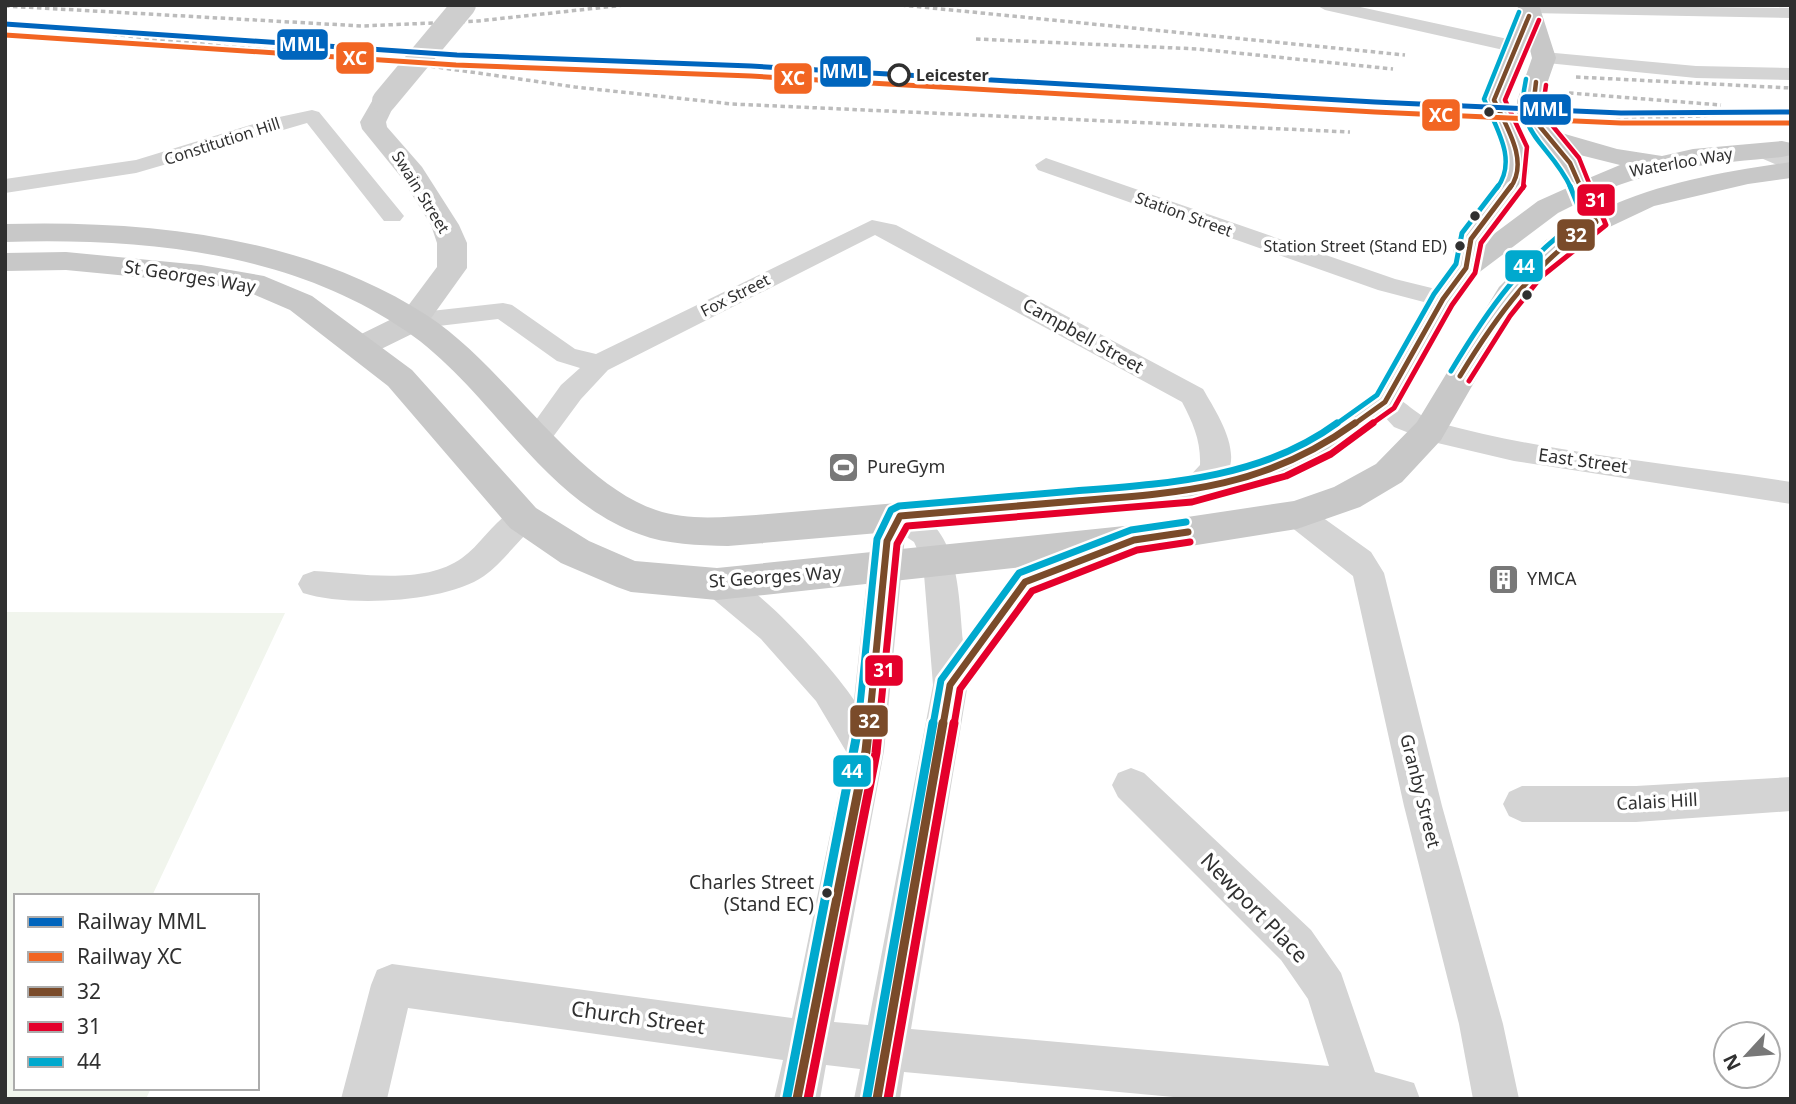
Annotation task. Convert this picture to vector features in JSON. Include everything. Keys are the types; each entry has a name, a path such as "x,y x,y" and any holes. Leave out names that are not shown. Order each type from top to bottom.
{"main road":[{"path":"1466,268 1471,239 1516,180 1517,150 1494,100 1504,71 1517,47 1529,10"},
{"path":"1529,10 1544,58 1529,101 1530,117 1566,158 1595,222"},
{"path":"1545,137 1616,157 1646,160 1693,157"},
{"name":"Waterloo Way","path":"1347,427 1385,402 1443,299 1466,268 1535,214 1580,189 1621,173 1693,157 1791,149"},
{"name":"Waterloo Way","path":"1389,473 1429,431 1510,294 1556,246 1595,222 1658,197 1791,167"},
{"name":"St Georges Way","path":"5,233 111,232 230,249 277,259 337,281 413,321 450,349 537,438 605,499 650,524 702,530 1190,492 1283,466 1325,445 1347,427"},
{"name":"St Georges Way","path":"5,262 65,261 133,266 253,283 300,303 400,378 523,518 575,552 631,576 717,584 1134,540 1297,515 1347,497 1389,473"}],"street":[{"name":"Swain Street","path":"413,321 452,268 452,243 412,173 373,122 384,101 464,5"},
{"path":"1325,5 1517,47"},
{"path":"1529,10 1791,13"},
{"path":"1544,58 1696,72 1791,74"},
{"name":"Constitution Hill","path":"5,186 73,179 137,167 182,155 274,122 312,116 392,216"},
{"path":"1762,150 1791,167"},
{"name":"Station Street","path":"1046,165 1321,263 1387,285 1443,299"},
{"name":"Fox Street","path":"537,438 571,392 599,364 872,227"},
{"name":"Campbell Street","path":"872,227 888,230 1193,396 1216,442 1216,453 1215,469 1190,492"},
{"path":"360,347 413,321 503,311 566,355 599,364"},
{"name":"East Street","path":"1385,402 1405,420 1429,431 1514,451 1791,493"},
{"name":"Granby Street","path":"1297,515 1360,561 1368,573 1423,806 1481,1024 1496,1099"},
{"path":"797,1099 866,751 887,541 900,516 926,534 939,562 950,685 877,1099"},
{"path":"314,584 422,585 447,581 472,567 523,518"},
{"path":"950,685 1024,582 1134,540"},
{"path":"717,584 773,629 828,690 866,751"},
{"name":"Newport Place","path":"1131,785 1296,945 1326,988 1378,1095"},
{"name":"Calais Hill","path":"1522,804 1636,804 1791,794"},
{"name":"Church Street","path":"364,1099 392,985 809,1042 1378,1095"}],"shaded area":[{"path":"5,612 285,613 153,894 14,894 14,1090 150,1090 146,1099 5,1099"}],"railway":[{"path":"5,6 362,26 478,21 625,5"},
{"path":"901,5 1405,55"},
{"path":"57,28 229,47 367,57 575,87 732,104 1350,132"},
{"path":"976,39 1198,49 1393,69"},
{"path":"1576,77 1791,88"},
{"path":"1569,93 1721,105"},
{"path":"1584,122 1767,112"}],"rail line":[{"name":"MML","path":"5,24 457,55 751,66 1375,102 1621,113 1791,112"},
{"name":"XC","path":"5,35 456,65 751,76 1375,112 1621,123 1791,123"}],"transit line":[{"name":"44","path":"787,1097 856,749 877,539 891,510 899,506 1188,482 1279,456 1320,436 1377,395 1434,294 1456,264 1462,233 1506,176 1506,152 1484,99 1519,12"},
{"name":"32","path":"797,1099 866,751 887,541 900,516 1190,492 1283,466 1325,445 1385,402 1443,299 1466,268 1471,239 1516,180 1517,150 1494,100 1529,16"},
{"name":"31","path":"808,1099 876,753 897,544 907,526 1192,502 1286,476 1331,454 1394,408 1452,305 1475,273 1481,243 1525,185 1527,147 1505,100 1539,20"},
{"name":"44","path":"1451,371 1478,327 1524,267 1561,232 1583,218 1561,170 1523,118 1522,95 1526,79"},
{"name":"32","path":"1460,376 1518,290 1553,253 1596,222 1570,163 1532,117 1532,97 1536,82"},
{"name":"31","path":"1469,381 1510,316 1541,277 1606,225 1579,158 1542,113 1546,85"},
{"name":"44","path":"867,1097 941,680 1019,573 1131,530 1186,522"},
{"name":"32","path":"877,1099 950,685 1025,582 1134,540 1188,532"},
{"name":"31","path":"888,1099 960,689 1032,591 1137,550 1190,542"}],"place":[{"name":"Leicester","path":"899,75"},
{"name":"Station Street (Stand ED)","path":"1460,246"},
{"name":"PureGym","path":"844,467"},
{"name":"YMCA","path":"1504,579"},
{"name":"Charles Street (Stand EC)","path":"827,893"}]}
